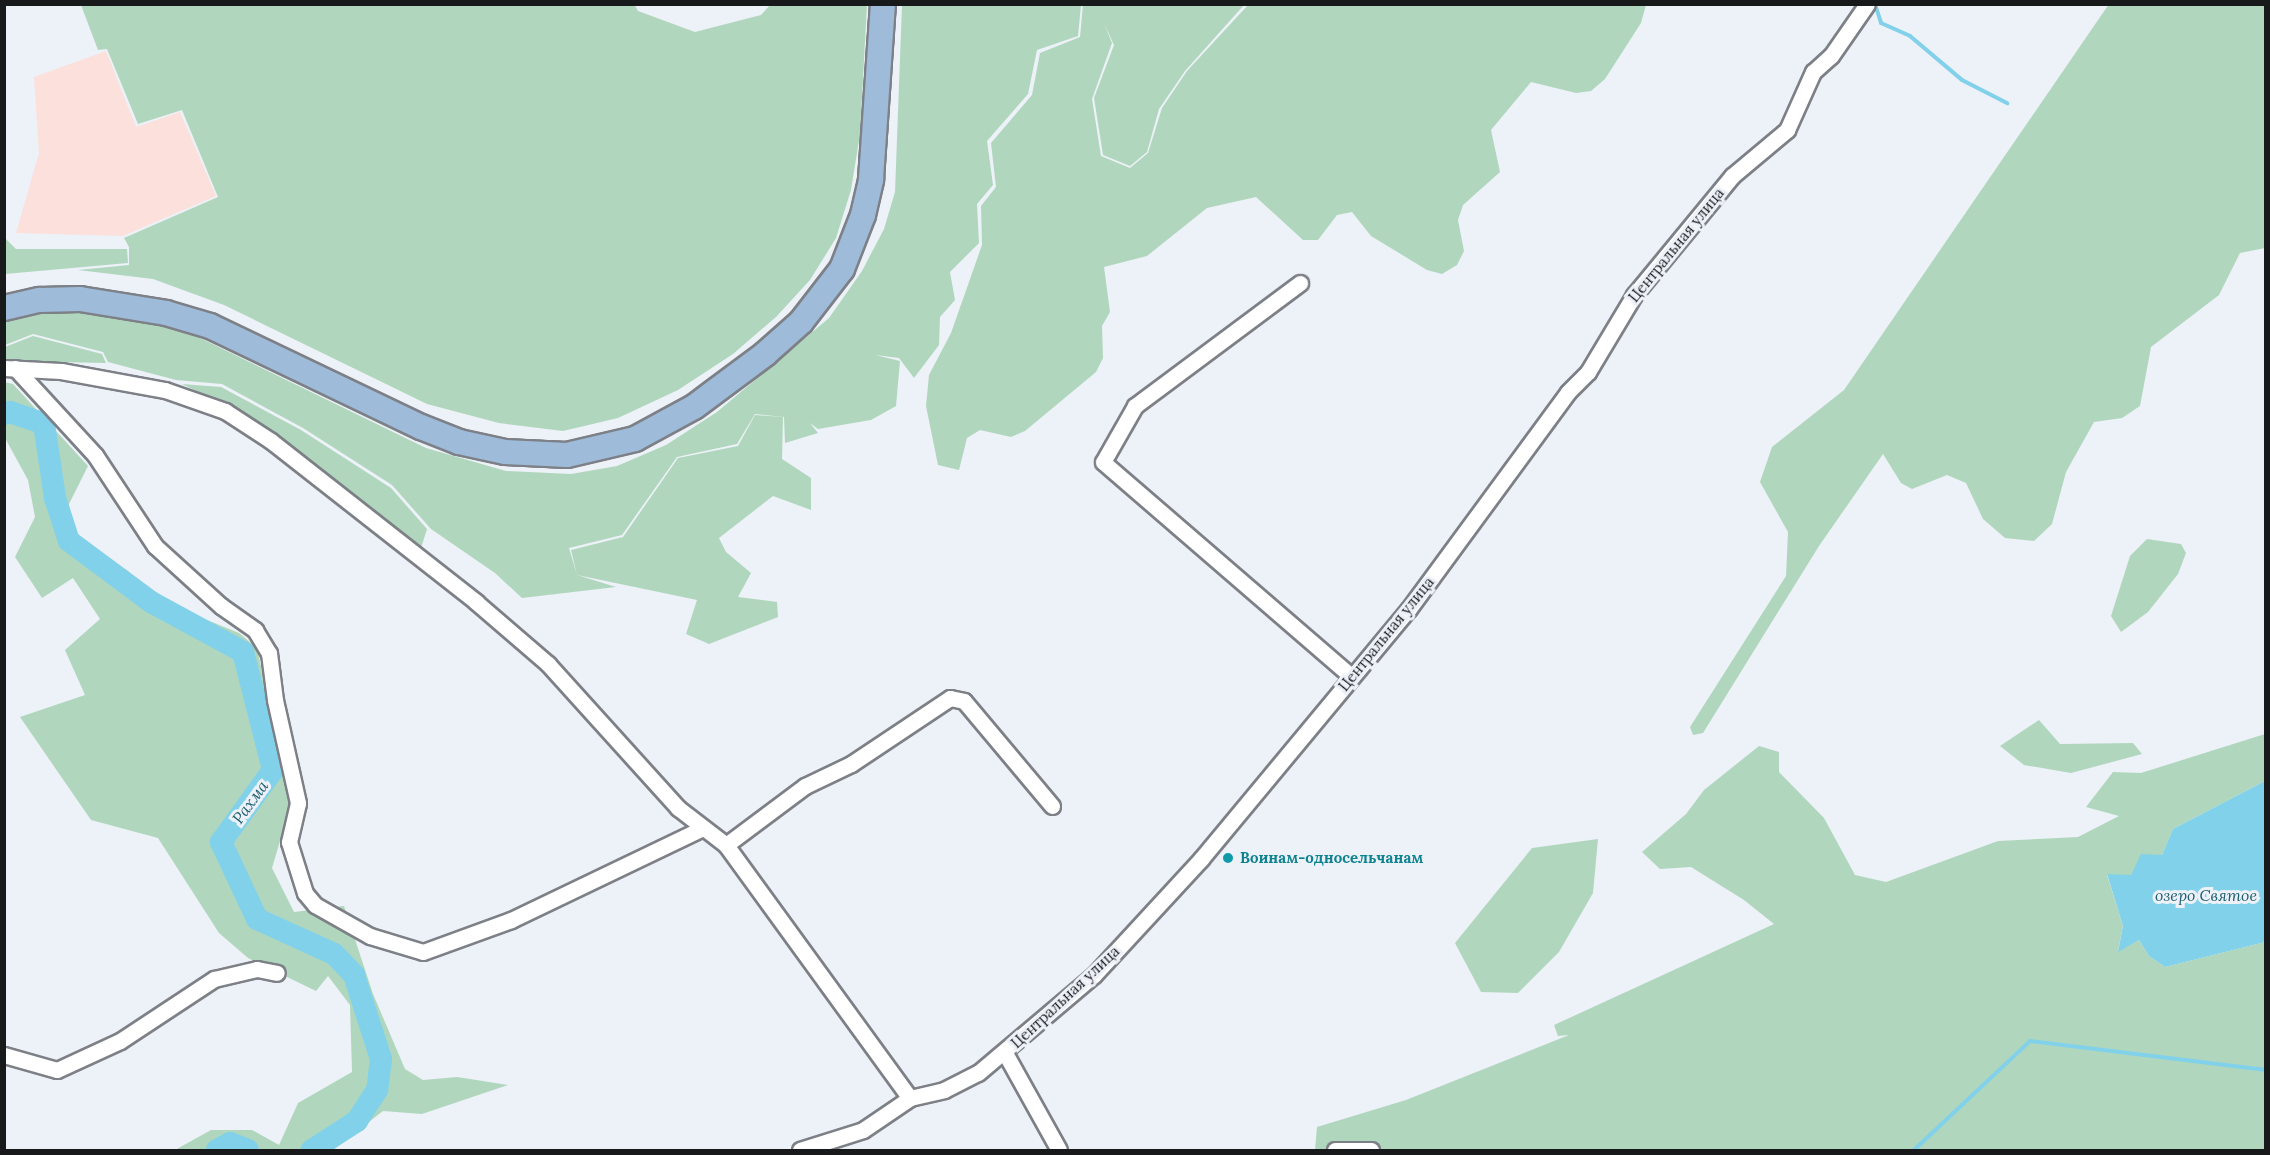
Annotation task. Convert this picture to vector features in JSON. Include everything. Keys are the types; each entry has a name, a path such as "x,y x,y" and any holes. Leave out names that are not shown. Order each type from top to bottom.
{"main road":[{"path":"4,308 40,300 80,299 166,313 210,326 411,423 459,442 505,452 567,455 635,439 694,407 765,354 801,322 842,269 860,226 871,179 883,4"}],"street":[{"name":"Центральная улица","path":"800,1150 863,1130 910,1098 944,1090 978,1073 1005,1053 1094,975 1201,859 1436,574 1568,392 1588,372 1634,295 1732,176 1787,130 1813,72 1831,56 1868,4"},
{"path":"1300,283 1135,406 1103,462 1351,676"},
{"path":"10,368 95,454 155,546 221,606 255,630 269,653 275,700 298,803 289,842 304,893 315,905 370,936 423,952 512,920 701,829"},
{"path":"10,368 61,371 165,390 199,399 246,423 520,638 701,829 726,845 910,1098"},
{"path":"726,845 805,786 851,764 950,698 964,701 1052,806"},
{"path":"4,1055 57,1070 120,1041 214,979 257,969 277,973"},
{"path":"1005,1053 1059,1150"},
{"path":"1335,1150 1371,1150"}],"shaded area":[{"path":"106,51 136,127 180,112 216,196 123,236 16,233 39,153 34,77"}],"green space":[{"path":"634,4 638,11 695,32 761,15 770,5 867,5 860,134 851,190 836,238 810,280 776,317 733,354 678,390 618,418 563,431 499,423 427,404 224,305 153,279 78,270 129,265 129,247 124,238 218,197 182,110 138,124 107,49 98,50 81,5"},
{"path":"1083,4 1244,5 1185,71 1159,109 1147,152 1130,166 1103,155 1094,98 1114,45 1104,23 1112,43 1092,99 1101,156 1130,168 1148,153 1162,108 1187,71 1248,5 1646,5 1641,23 1605,79 1591,91 1576,93 1531,82 1491,130 1500,172 1463,205 1458,220 1464,251 1457,265 1442,274 1427,270 1371,236 1352,212 1337,215 1318,240 1303,240 1256,197 1207,208 1147,256 1104,267 1110,312 1102,326 1103,358 1096,372 1025,431 1011,437 980,430 967,438 959,470 938,465 926,406 929,375 951,333 982,245 981,206 996,187 991,143 1032,95 1040,53 1080,37"},
{"path":"2109,4 2265,5 2265,248 2240,253 2219,295 2151,347 2140,406 2122,418 2094,422 2066,472 2052,524 2034,541 2005,538 1983,519 1966,483 1947,475 1912,489 1901,483 1883,454 1819,546 1703,733 1693,735 1690,727 1786,576 1788,532 1760,482 1772,447 1844,390"},
{"path":"902,5 1081,5 1078,36 1037,50 1028,94 987,141 993,185 977,204 979,243 950,272 955,300 940,317 939,345 914,378 899,358 875,355 900,361 896,406 871,420 818,429 810,423 818,433 785,443 784,417 755,414 737,444 677,457 622,535 569,548 577,575 616,587 522,598 495,573 431,529 392,485 303,428 222,384 176,380 108,362 103,352 33,334 5,345 5,315 29,308 132,314 190,333 426,448 506,471 571,474 617,466 666,445 717,412 829,318 862,271 884,229 895,192"},
{"path":"4,237 16,249 127,249 128,263 5,274"},
{"path":"33,336 102,354 106,363 5,361 5,347"},
{"path":"4,382 13,384 88,466 57,528 128,571 155,599 239,633 257,648 291,804 272,868 294,912 344,906 373,994 405,1069 423,1080 457,1077 508,1085 422,1114 383,1111 333,1150 175,1150 211,1130 252,1130 279,1145 298,1103 352,1072 350,1005 328,976 316,991 248,958 219,933 158,838 91,820 20,717 85,695 65,650 100,619 73,578 42,598 15,557 35,517 28,480 5,438"},
{"path":"182,384 221,387 301,430 391,488 427,529 420,551 255,420"},
{"path":"755,415 783,417 782,459 811,478 811,510 773,496 719,538 726,552 751,573 738,597 777,602 778,617 709,644 686,634 697,600 577,575 571,550 623,537 678,458 738,446"},
{"path":"2147,539 2181,544 2186,553 2178,574 2148,612 2121,632 2111,616 2130,556"},
{"path":"2039,720 2060,744 2133,743 2142,754 2071,773 2024,765 2000,746"},
{"path":"2265,734 2265,781 2173,829 2162,855 2131,875 2107,875 2123,926 2118,951 2139,940 2149,956 2165,967 2265,942 2265,1150 1315,1150 1317,1127 1406,1100 1569,1035 1558,1036 1554,1025 1774,924 1744,900 1691,867 1660,869 1642,852 1686,814 1704,790 1759,746 1779,752 1779,772 1824,818 1855,875 1886,882 1998,841 2078,837 2119,816 2086,807 2113,772 2141,773"},
{"path":"1598,839 1593,893 1559,952 1518,993 1481,992 1455,943 1532,848"}],"water":[{"name":"озеро Святое","path":"2265,781 2265,942 2165,967 2149,956 2139,940 2118,952 2123,926 2107,874 2131,875 2141,854 2162,855 2173,829"}],"waterway":[{"path":"1875,4 1881,23 1910,36 1962,80 2007,103"},
{"name":"Рахма","path":"4,414 10,412 44,424 55,498 69,541 151,602 243,652 273,770 221,842 257,919 334,954 354,975 381,1059 377,1090 357,1121 312,1150"},
{"path":"1914,1150 2030,1041 2266,1070"},
{"name":"Рахма","path":"217,1150 230,1143 248,1150"}],"place":[{"name":"Воинам-односельчанам","path":"1228,858"}]}
